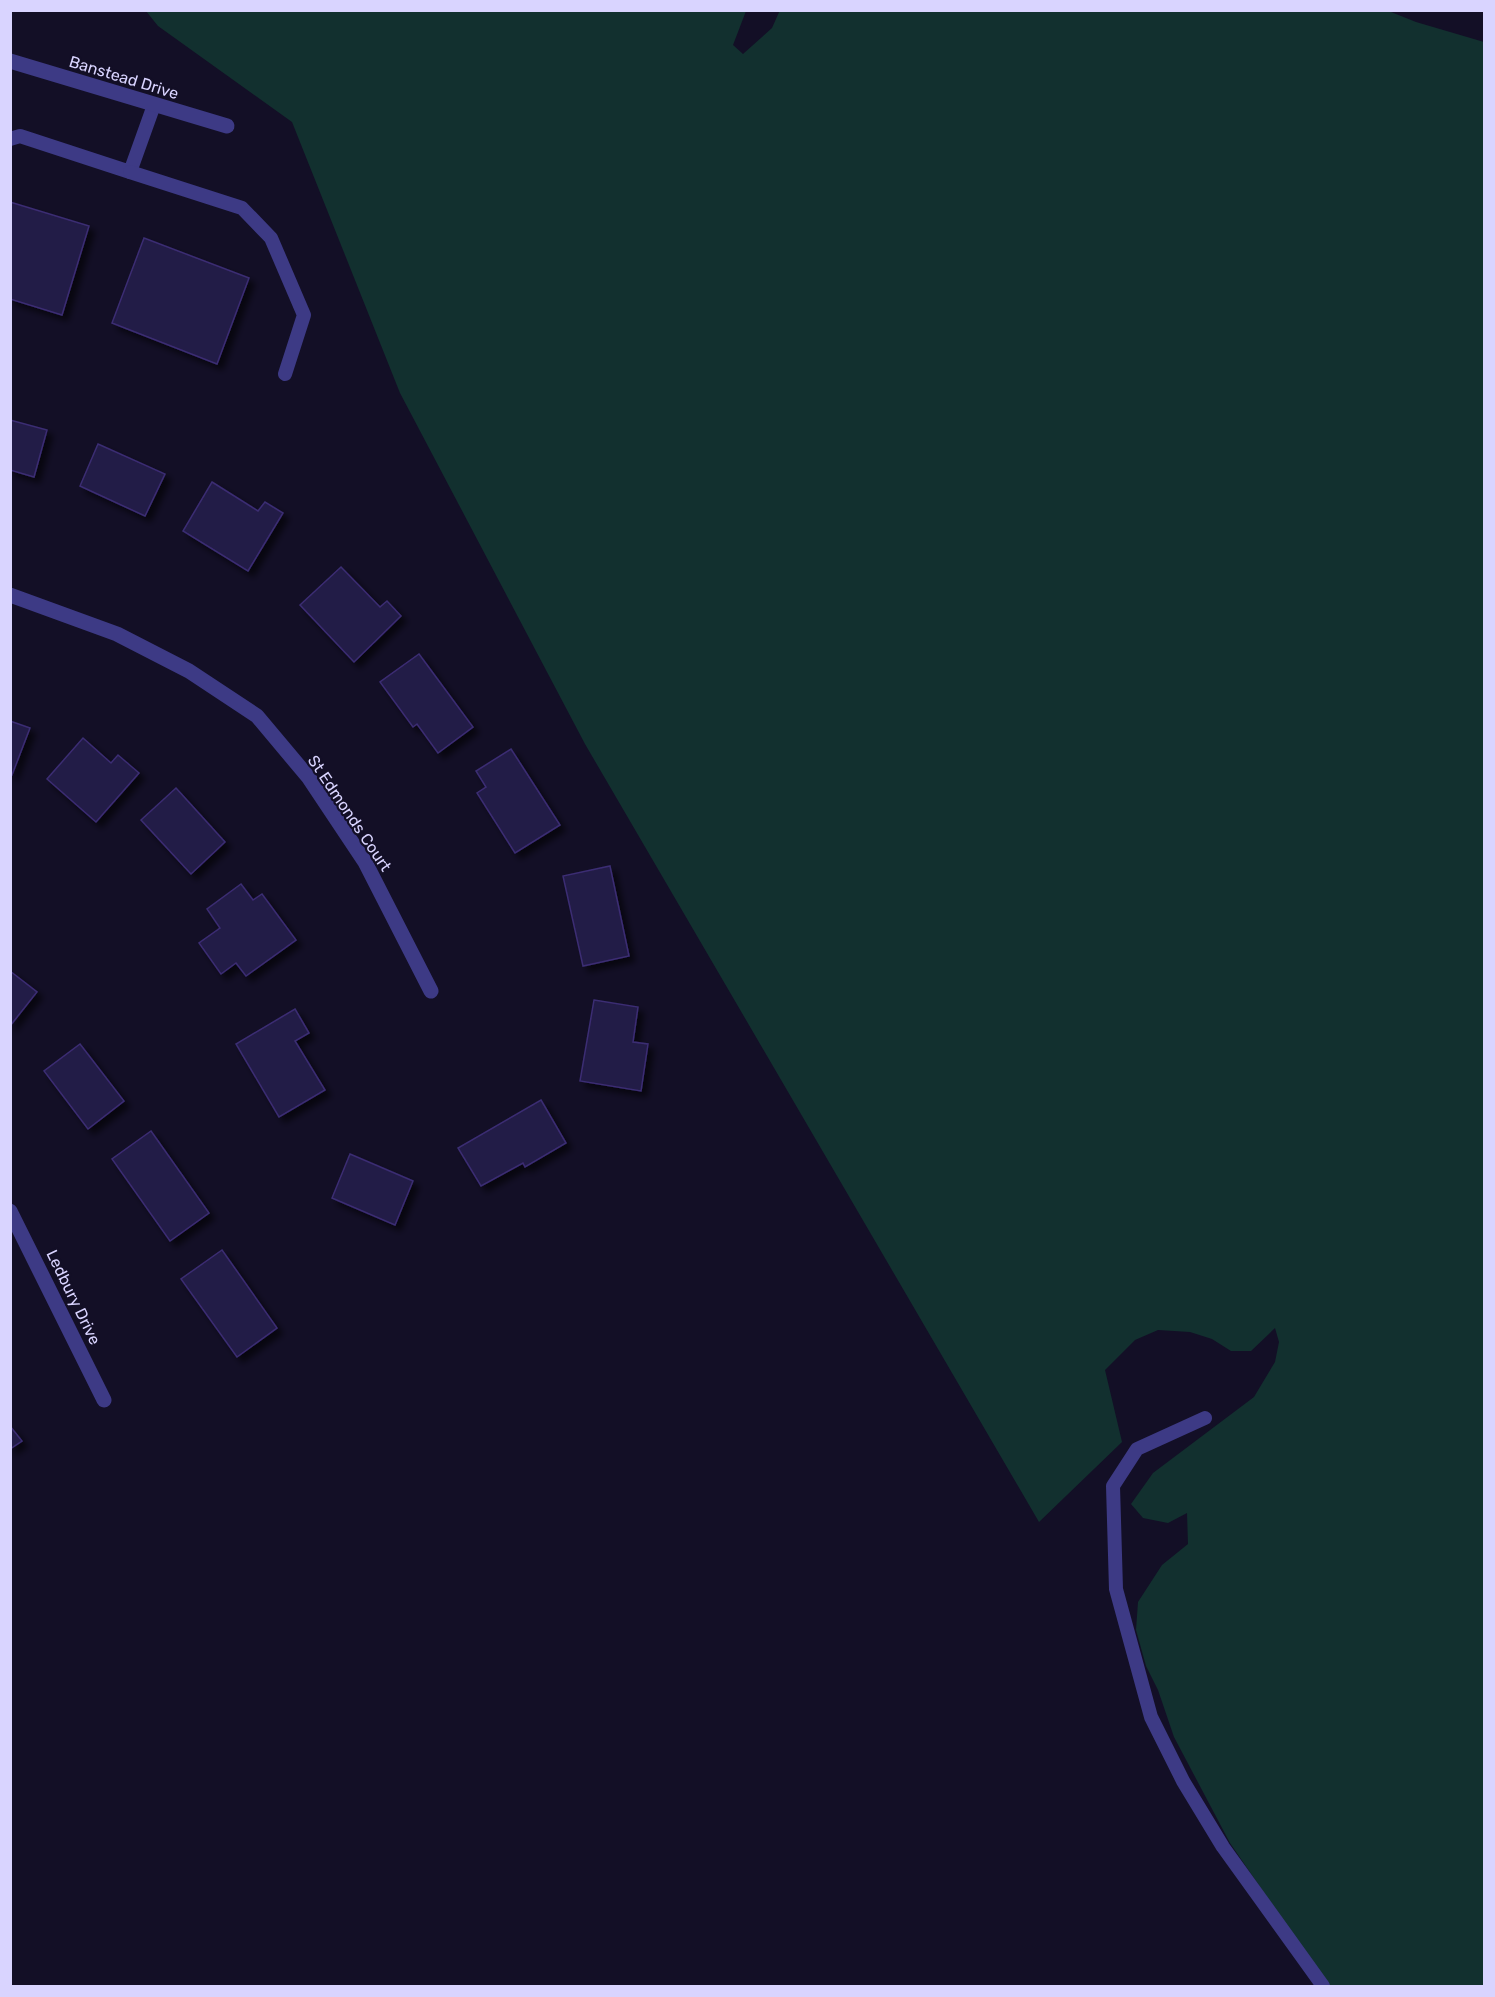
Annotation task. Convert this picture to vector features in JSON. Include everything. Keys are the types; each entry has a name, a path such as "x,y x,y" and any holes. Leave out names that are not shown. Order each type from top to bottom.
{"street":[{"name":"Banstead Drive","path":"10,61 227,126"},
{"name":"St Edmonds Court","path":"10,595 117,634 189,671 257,716 309,778 365,862 431,990"},
{"name":"Ledbury Drive","path":"10,1211 104,1400"}],"lane":[{"path":"130,172 154,105"},
{"path":"10,139 20,136 242,208 271,238 304,315 285,374"},
{"path":"1205,1418 1137,1449 1113,1486 1116,1589 1151,1717 1183,1781 1223,1847 1323,1986"}],"green space":[{"path":"780,10 1386,10 1416,22 1484,42 1484,1986 1328,1986 1230,1843 1174,1737 1158,1690 1146,1666 1136,1630 1138,1602 1162,1565 1188,1544 1187,1513 1168,1523 1143,1518 1131,1504 1153,1473 1254,1397 1275,1362 1279,1342 1275,1328 1251,1351 1231,1351 1212,1339 1190,1332 1158,1330 1135,1340 1105,1370 1122,1442 1039,1522 585,744 400,393 292,122 158,26 146,11 746,11 733,45 743,54 772,28"}],"building":[{"path":"10,202 89,226 62,315 10,299"},
{"path":"144,238 249,278 217,364 112,323"},
{"path":"10,420 47,430 34,477 10,470"},
{"path":"98,444 165,474 145,516 80,486"},
{"path":"212,482 258,511 265,502 283,513 248,571 183,531"},
{"path":"341,567 380,607 387,601 401,616 354,662 300,605"},
{"path":"419,654 473,727 438,753 417,724 413,727 380,682"},
{"path":"10,721 30,728 12,775 10,774"},
{"path":"83,738 111,763 118,755 139,773 96,822 47,779"},
{"path":"511,749 560,825 515,853 477,793 486,787 476,771"},
{"path":"176,788 225,842 191,874 141,820"},
{"path":"610,866 629,956 583,966 563,876"},
{"path":"241,884 253,900 262,894 296,940 246,976 236,963 221,974 199,943 220,928 207,909"},
{"path":"10,971 37,992 10,1026"},
{"path":"594,1000 638,1007 633,1042 648,1044 641,1091 580,1081"},
{"path":"295,1009 309,1033 295,1041 325,1090 279,1117 236,1044"},
{"path":"80,1044 124,1101 88,1129 44,1071"},
{"path":"541,1100 566,1143 525,1167 523,1163 481,1186 458,1148"},
{"path":"151,1131 209,1213 170,1241 112,1159"},
{"path":"350,1154 413,1181 395,1225 332,1198"},
{"path":"222,1250 277,1328 237,1357 181,1279"},
{"path":"10,1426 22,1441 10,1449"}]}
